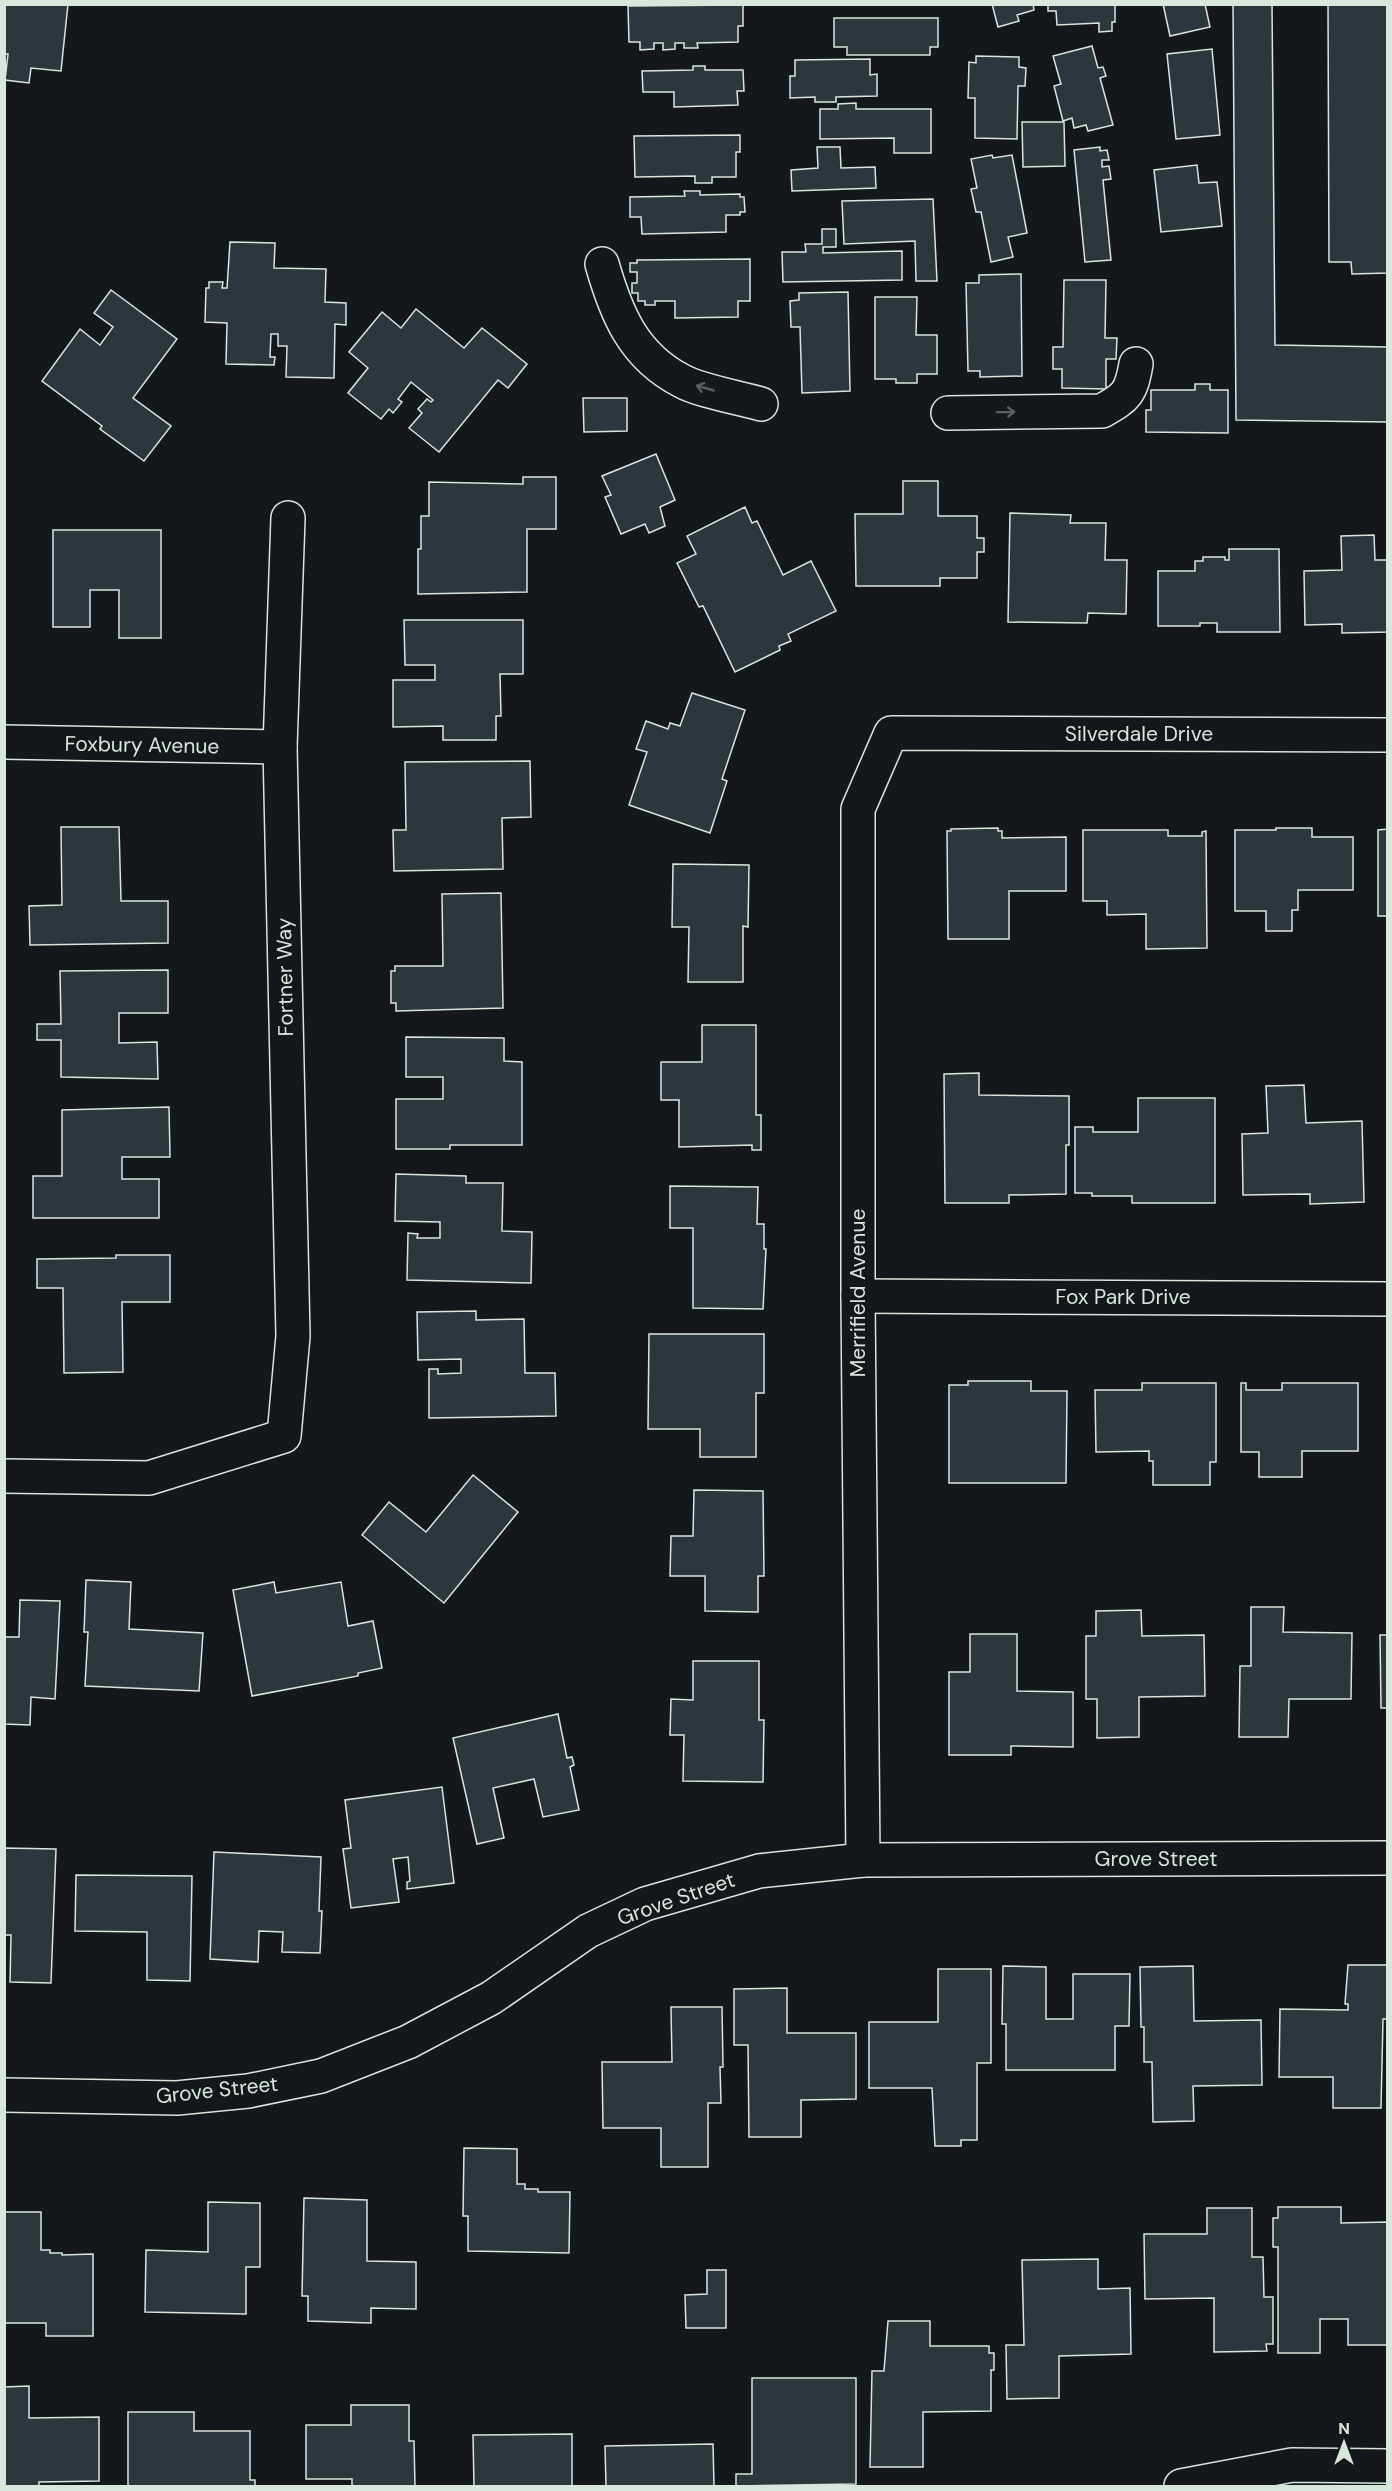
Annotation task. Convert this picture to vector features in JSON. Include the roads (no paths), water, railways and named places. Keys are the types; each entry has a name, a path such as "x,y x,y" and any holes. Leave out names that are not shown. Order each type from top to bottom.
{"street":[{"path":"602,264 611,297 625,328 647,358 682,382 761,404"},
{"path":"948,412 1102,411 1118,402 1132,387 1136,364"},
{"name":"Fortner Way","path":"4,1476 149,1478 284,1436 293,1336 280,747 288,518"},
{"name":"Silverdale Drive","path":"891,733 1388,735"},
{"name":"Merrifield Avenue","path":"863,1860 858,1296 858,809 891,733"},
{"name":"Foxbury Avenue","path":"4,742 280,747"},
{"name":"Fox Park Drive","path":"858,1296 1388,1299"},
{"name":"Grove Street","path":"4,2095 177,2098 248,2091 321,2076 408,2042 450,2020 491,1998 588,1931 645,1904 759,1871 863,1860 1388,1858"},
{"path":"1181,2487 1292,2465 1388,2466"}]}
